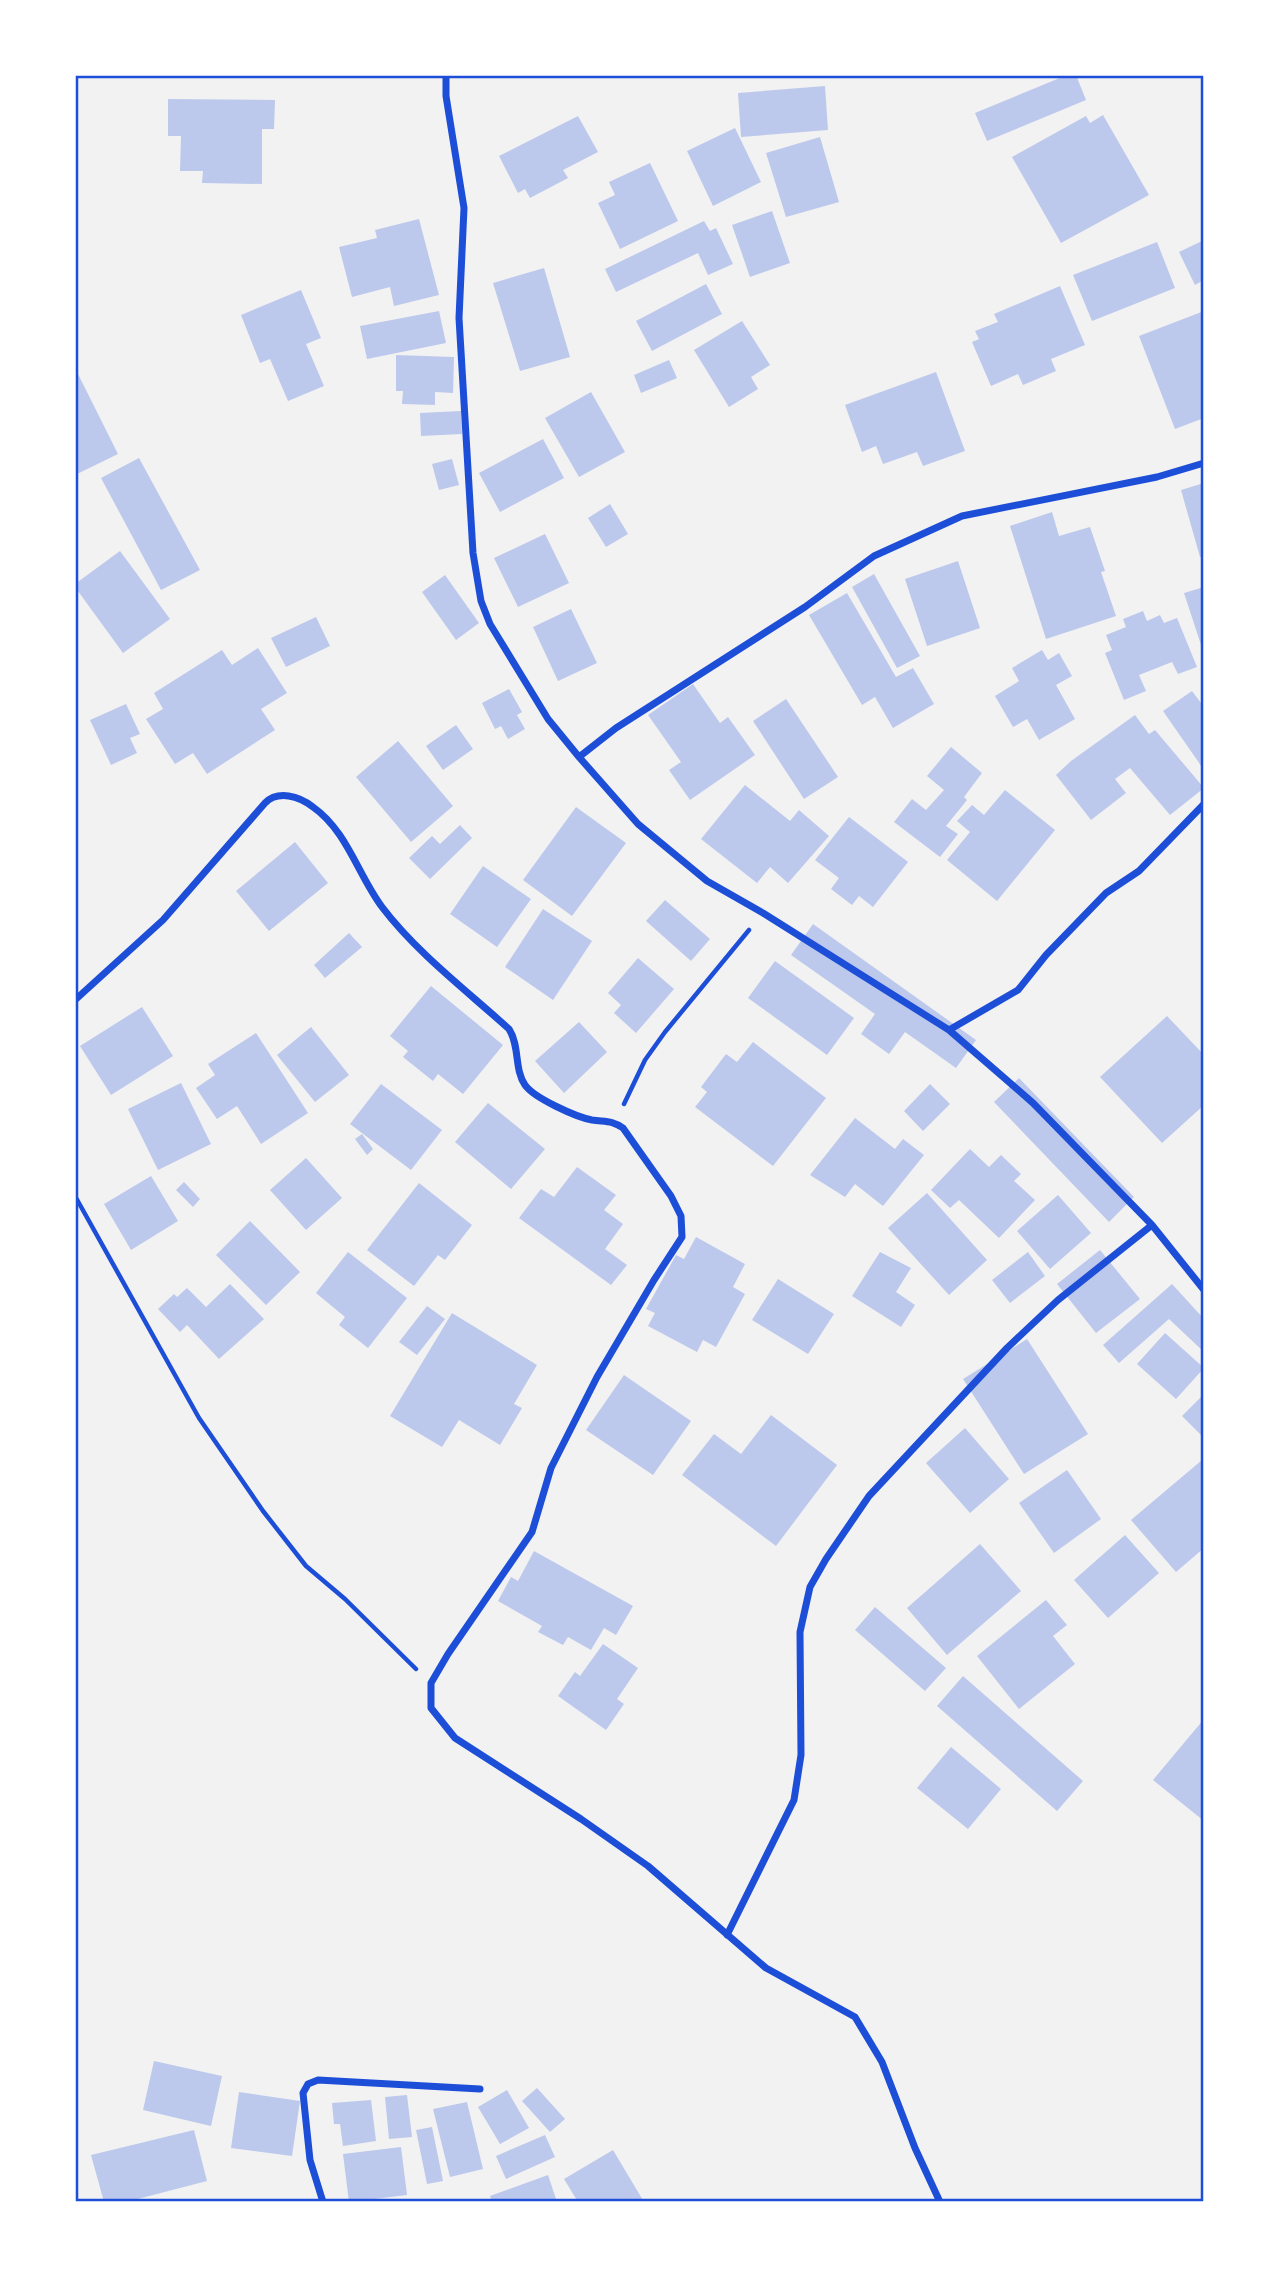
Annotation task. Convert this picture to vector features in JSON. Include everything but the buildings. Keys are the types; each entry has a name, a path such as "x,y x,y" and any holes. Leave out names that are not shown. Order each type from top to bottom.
{"street":[{"path":"446,75 446,96 464,208 460,331 471,527 481,600 490,624 548,719 638,824 707,881 763,913 949,1030 1033,1103 1152,1225 1204,1290"},
{"path":"579,757 616,728 805,607 874,556 962,516 1157,477 1204,463"},
{"path":"75,1000 163,920 265,803 277,795 285,795 312,806 320,814 341,837 382,906 418,947 509,1029 516,1043 520,1075 525,1086 534,1094 566,1110 591,1119 615,1122 623,1128 671,1196 681,1216 682,1237 591,1388 551,1468 532,1532 431,1683 431,1708 455,1738 582,1819 648,1866 766,1968 855,2017 882,2062 915,2148 940,2202"},
{"path":"949,1030 1018,990 1046,955 1106,893 1139,871 1204,804"},
{"path":"727,1935 793,1800 801,1755 800,1632 810,1587 826,1559 869,1496 1007,1348 1058,1300 1152,1225"},
{"path":"323,2202 310,2160 303,2093 309,2084 318,2080 480,2089"}],"path":[{"path":"615,1122 645,1060 704,983 763,913"},
{"path":"75,1196 199,1418 263,1511 306,1566 431,1683"}]}
